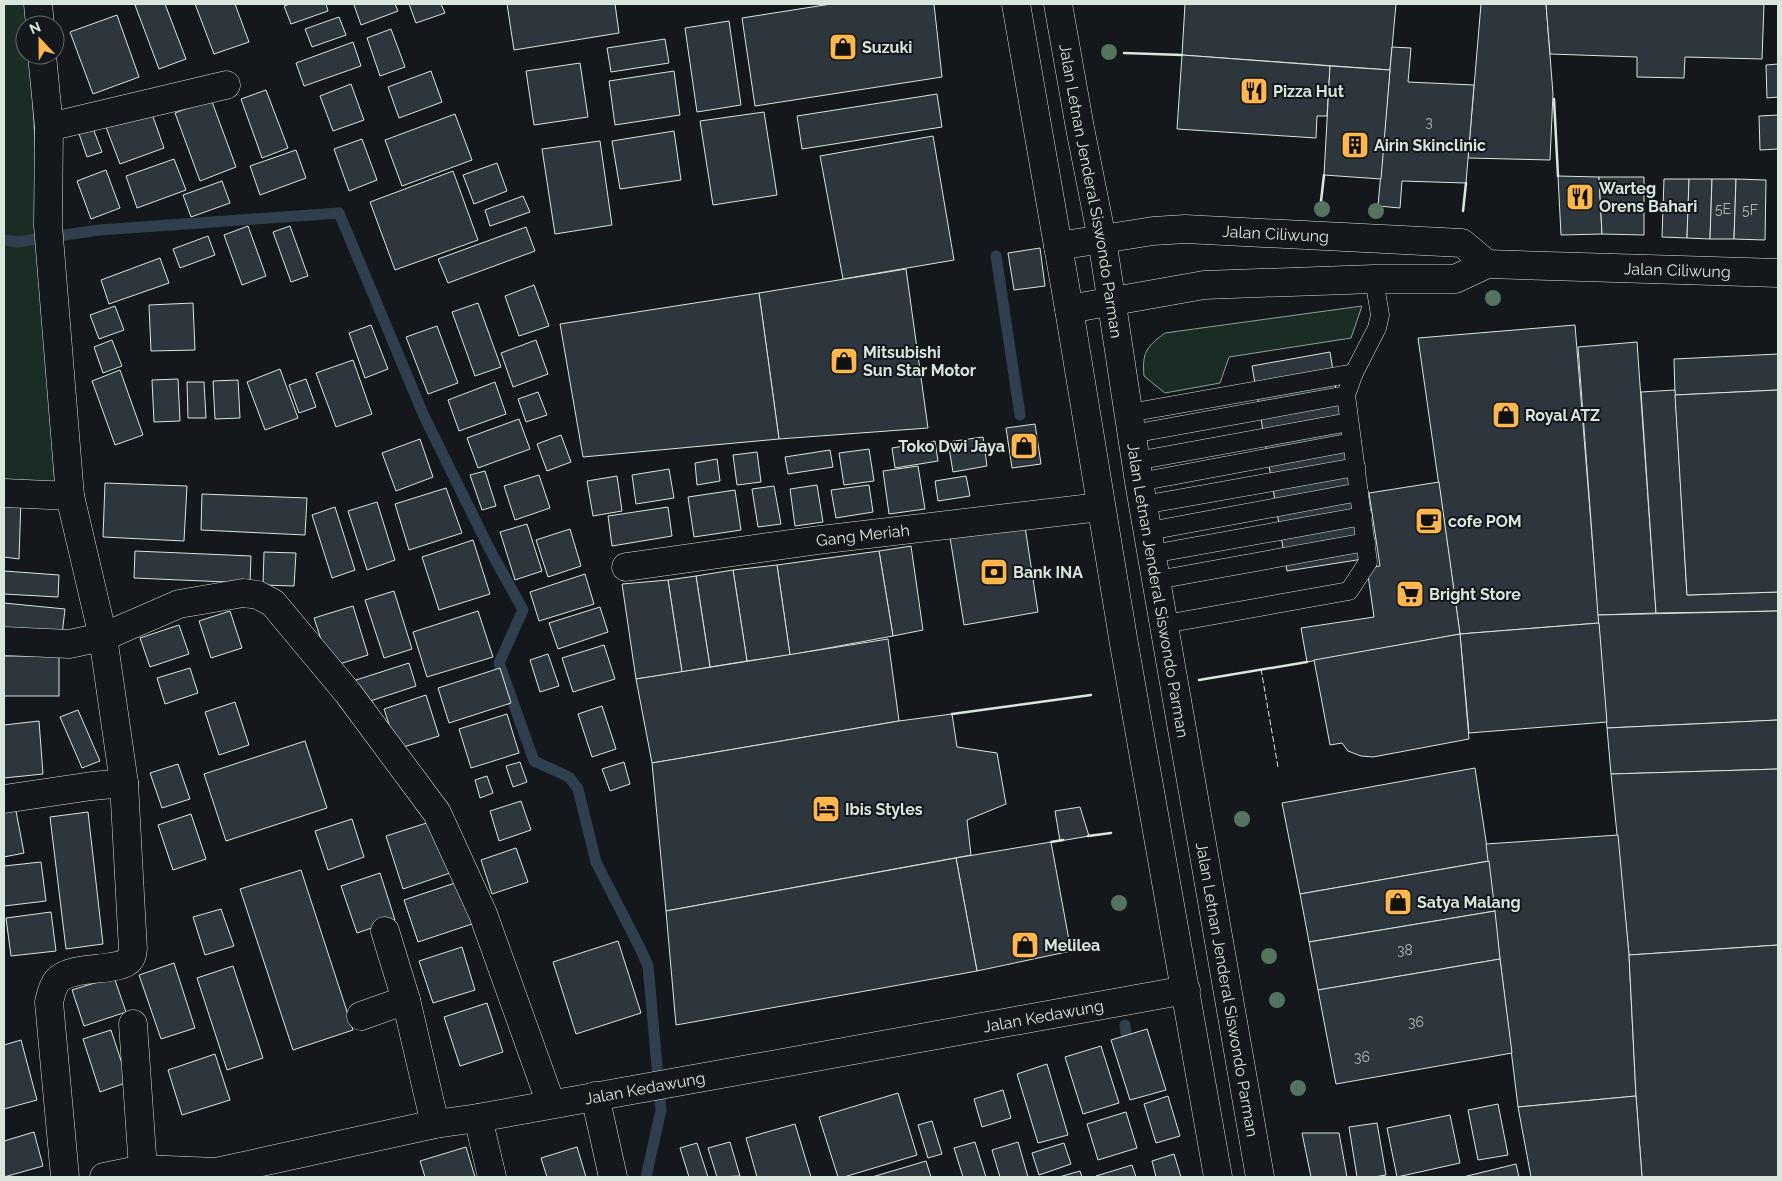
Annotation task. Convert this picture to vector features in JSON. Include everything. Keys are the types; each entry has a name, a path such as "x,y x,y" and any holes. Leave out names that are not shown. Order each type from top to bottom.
{"main road":[{"path":"1016,4 1069,309 1100,507 1218,1177"},
{"name":"Jalan Letnan Jenderal Siswondo Parman","path":"1058,4 1102,239 1146,519 1260,1177"},
{"path":"43,65 49,126 49,236 70,496 103,637 124,783 132,932 130,960 122,965 72,972 58,979 52,989 49,1002 65,1177"},
{"path":"49,126 226,85"},
{"name":"Jalan Ciliwung","path":"1058,246 1154,231 1186,229 1462,243 1487,264"},
{"name":"Jalan Ciliwung","path":"1069,309 1204,285 1374,278 1455,279 1487,264 1778,273"},
{"path":"4,493 70,496"},
{"name":"Gang Meriah","path":"626,567 819,540 1100,507"},
{"path":"4,641 69,644 103,637 179,604 244,593 258,595 273,603 348,693 437,813 483,914 551,1104"},
{"path":"4,799 124,783"},
{"path":"385,931 406,1000 435,1124"},
{"name":"Jalan Kedawung","path":"104,1177 143,1169 216,1175 435,1124 478,1118 1186,990"},
{"path":"361,1016 406,1000"},
{"path":"133,1024 143,1169"},
{"path":"595,1096 613,1177"},
{"path":"478,1118 492,1177"}],"lane":[{"path":"1165,624 1349,591 1368,562 1346,395 1354,373 1377,328 1380,315 1374,278"},
{"path":"1130,423 1354,373"},
{"path":"1130,423 1346,395"},
{"path":"1146,519 1349,422"},
{"path":"1146,519 1352,442"},
{"path":"1146,519 1356,467"},
{"path":"1146,519 1359,492"},
{"path":"1146,519 1363,516"},
{"path":"1146,519 1366,542"}],"green space":[{"path":"4,4 27,4 28,15 15,15 15,65 31,65 55,486 4,484"},
{"path":"1362,306 1351,338 1229,357 1220,383 1165,393 1144,376 1144,362 1147,351 1153,342 1165,333"}],"building":[{"path":"165,4 186,59 159,69 135,5"},
{"path":"195,4 235,4 249,42 214,54"},
{"path":"290,4 326,4 328,11 291,24 284,6"},
{"path":"395,4 398,11 361,25 354,5"},
{"path":"409,4 441,4 445,13 416,23"},
{"path":"507,4 615,4 619,33 514,50"},
{"name":"Suzuki","path":"831,4 934,4 942,77 755,106 742,18"},
{"path":"1185,4 1396,4 1390,70 1182,55"},
{"path":"1481,4 1546,4 1553,94 1550,160 1468,158"},
{"path":"1546,4 1764,4 1762,59 1685,57 1684,78 1637,77 1637,57 1550,54"},
{"path":"117,15 139,77 93,94 70,32"},
{"path":"339,17 346,35 312,47 305,29"},
{"path":"729,21 741,105 697,112 685,28"},
{"path":"391,29 405,67 380,76 367,38"},
{"path":"665,39 669,63 611,72 607,48"},
{"path":"353,42 361,66 304,86 296,63"},
{"path":"1392,47 1411,48 1408,82 1474,85 1466,183 1402,181 1400,208 1378,206"},
{"name":"Pizza Hut","path":"1182,55 1330,66 1327,116 1317,116 1316,138 1177,129"},
{"path":"580,63 588,117 534,125 526,71"},
{"path":"1778,64 1778,97 1767,98 1766,65"},
{"name":"Airin Skinclinic","path":"1330,66 1390,70 1381,179 1324,175"},
{"path":"431,71 442,102 399,118 388,87"},
{"path":"674,71 680,115 615,125 609,81"},
{"path":"351,84 364,120 333,131 320,96"},
{"path":"266,90 288,148 262,158 241,99"},
{"path":"937,94 942,127 802,149 797,116"},
{"path":"211,99 236,167 200,181 175,113"},
{"path":"151,111 164,148 120,164 106,127"},
{"path":"764,112 777,195 713,205 700,121"},
{"path":"455,114 472,160 402,186 385,140"},
{"path":"1778,115 1778,149 1760,150 1759,116"},
{"path":"91,123 102,152 87,157 77,128"},
{"path":"674,131 681,180 620,189 612,141"},
{"path":"933,136 954,260 843,279 820,156"},
{"path":"362,139 377,180 349,191 334,149"},
{"path":"600,141 612,225 555,234 542,149"},
{"path":"296,150 306,178 260,195 250,166"},
{"path":"174,159 186,190 137,208 126,176"},
{"path":"497,163 507,191 474,204 463,175"},
{"path":"106,170 120,208 91,219 77,181"},
{"path":"453,171 478,240 395,270 370,202"},
{"name":"Warteg Orens Bahari","path":"1558,176 1599,177 1602,234 1561,235"},
{"path":"1599,177 1644,177 1644,235 1602,234"},
{"path":"1664,179 1689,179 1687,238 1662,237"},
{"path":"1689,179 1712,179 1710,239 1687,238"},
{"path":"1712,179 1736,179 1734,239 1710,239"},
{"path":"1736,179 1766,180 1765,240 1734,239"},
{"path":"222,181 230,203 191,217 183,195"},
{"path":"523,196 530,212 490,226 485,210"},
{"path":"248,226 266,276 242,285 224,235"},
{"path":"290,226 308,276 291,282 273,232"},
{"path":"526,227 535,251 448,283 438,259"},
{"path":"208,236 215,255 180,268 173,249"},
{"path":"1040,248 1045,286 1014,290 1008,253"},
{"path":"160,258 169,283 109,304 101,280"},
{"name":"Mitsubishi Sun Star Motor","path":"906,269 928,428 779,439 759,293"},
{"path":"534,285 549,326 519,336 505,296"},
{"path":"759,293 779,439 583,457 560,324"},
{"path":"193,303 195,350 151,351 149,305"},
{"path":"478,303 501,367 475,376 452,312"},
{"path":"115,306 124,330 99,339 90,315"},
{"path":"371,325 388,369 365,378 349,333"},
{"name":"Royal ATZ","path":"1575,325 1599,623 1460,634 1418,338"},
{"path":"437,326 458,383 428,394 406,337"},
{"path":"112,340 122,366 103,373 94,347"},
{"path":"536,340 548,374 513,387 501,353"},
{"path":"1637,342 1656,613 1598,615 1578,347"},
{"path":"1330,352 1363,559 1287,571 1252,366"},
{"path":"1778,354 1778,390 1675,395 1674,359"},
{"path":"353,360 372,414 336,427 316,373"},
{"path":"280,369 298,418 265,430 247,382"},
{"path":"120,370 143,435 115,445 92,381"},
{"path":"178,379 180,421 154,422 152,380"},
{"path":"306,379 316,407 299,413 289,385"},
{"path":"238,380 240,418 215,419 213,381"},
{"path":"187,382 204,382 206,418 188,418"},
{"path":"495,382 506,414 459,431 448,400"},
{"path":"1675,390 1687,595 1778,592 1778,611 1656,613 1641,392"},
{"path":"1778,390 1778,592 1687,595 1675,395"},
{"path":"538,392 547,415 526,422 518,399"},
{"path":"519,419 530,449 478,468 467,438"},
{"name":"Toko Dwi Jaya","path":"1035,424 1041,464 1012,468 1006,428"},
{"path":"561,435 571,462 547,471 537,444"},
{"path":"983,437 987,466 953,472 948,442"},
{"path":"420,439 433,477 396,491 382,453"},
{"path":"935,441 938,461 895,468 892,448"},
{"path":"869,449 874,481 844,485 839,453"},
{"path":"830,450 833,467 788,474 785,457"},
{"path":"757,452 761,482 737,485 733,455"},
{"path":"717,459 720,481 697,485 695,463"},
{"path":"918,466 925,509 889,514 883,471"},
{"path":"669,469 674,498 636,504 632,475"},
{"path":"485,471 496,506 482,510 470,475"},
{"path":"539,475 550,508 515,520 504,486"},
{"path":"617,476 622,511 593,516 587,481"},
{"path":"966,476 970,496 938,501 935,481"},
{"path":"1439,482 1460,634 1307,662 1301,628 1374,617 1367,568 1380,566 1369,493"},
{"path":"105,483 187,486 184,541 103,537"},
{"path":"817,485 823,522 795,526 790,489"},
{"path":"869,485 873,512 836,518 831,490"},
{"path":"774,486 781,524 758,527 752,489"},
{"path":"446,488 462,533 409,550 395,504"},
{"path":"735,490 741,530 694,537 688,497"},
{"path":"202,494 307,498 305,535 201,530"},
{"path":"4,497 21,498 19,559 4,557"},
{"path":"377,502 395,560 367,570 348,511"},
{"path":"335,507 355,570 332,578 312,515"},
{"path":"668,507 672,536 612,546 608,516"},
{"name":"Bank INA","path":"1024,520 1038,612 964,625 949,531"},
{"path":"527,524 542,571 515,580 500,532"},
{"path":"570,529 581,566 548,577 536,540"},
{"path":"473,540 490,594 439,610 422,557"},
{"path":"911,546 923,630 893,636 879,551"},
{"path":"135,551 251,556 250,583 134,578"},
{"path":"879,551 893,636 790,655 777,565"},
{"path":"264,552 296,553 294,586 263,585"},
{"path":"777,565 790,655 747,661 733,570"},
{"path":"733,570 747,661 710,667 696,576"},
{"path":"4,571 59,575 58,597 4,594"},
{"path":"585,574 594,604 539,621 530,592"},
{"path":"696,576 710,667 682,672 668,580"},
{"path":"668,580 682,672 636,679 622,584"},
{"path":"394,591 412,649 384,658 365,600"},
{"path":"4,603 65,609 62,635 4,630"},
{"path":"353,606 368,655 330,667 314,618"},
{"path":"600,607 608,632 558,649 549,623"},
{"path":"230,611 242,648 211,658 199,621"},
{"path":"478,611 493,657 427,677 413,632"},
{"path":"1778,611 1778,720 1607,728 1598,615"},
{"path":"1599,623 1607,722 1469,733 1460,634"},
{"path":"179,625 189,654 150,667 140,638"},
{"path":"1460,634 1469,739 1373,757 1361,756 1348,751 1342,743 1330,745 1314,660"},
{"path":"888,639 899,721 652,763 636,679"},
{"path":"604,645 615,679 573,692 562,658"},
{"path":"548,654 559,686 540,692 530,660"},
{"path":"4,656 59,656 59,696 4,696"},
{"path":"409,663 416,686 364,703 356,680"},
{"path":"190,668 198,693 165,704 157,678"},
{"path":"500,668 511,703 449,723 438,688"},
{"path":"426,695 439,736 397,749 384,709"},
{"path":"235,702 249,745 219,755 205,712"},
{"path":"602,706 616,749 592,757 578,714"},
{"path":"78,710 100,761 82,768 60,717"},
{"path":"507,714 519,753 471,768 459,729"},
{"name":"Ibis Styles","path":"952,714 957,747 997,753 1006,804 967,820 971,855 666,911 652,763 899,721"},
{"path":"1778,720 1778,769 1611,774 1607,728"},
{"path":"39,721 43,774 4,778 4,725"},
{"path":"305,741 327,808 226,841 204,774"},
{"path":"520,762 527,782 513,787 506,766"},
{"path":"624,762 630,784 610,791 602,769"},
{"path":"178,764 190,799 162,808 150,773"},
{"path":"1475,768 1489,861 1300,894 1282,803"},
{"path":"1778,769 1778,945 1629,955 1611,774"},
{"path":"487,776 493,793 480,798 475,780"},
{"path":"521,801 531,830 499,841 490,811"},
{"path":"15,806 24,853 4,857 4,808"},
{"path":"1080,807 1089,836 1060,841 1055,811"},
{"path":"88,812 103,944 66,949 50,817"},
{"path":"191,814 206,859 173,870 158,825"},
{"path":"352,819 364,857 328,870 315,831"},
{"path":"436,820 453,872 403,889 386,836"},
{"path":"1618,835 1629,955 1636,1096 1518,1107 1486,844"},
{"path":"1051,842 1071,951 977,971 956,858"},
{"path":"516,848 528,882 492,894 481,860"},
{"path":"956,858 977,971 676,1025 666,911"},
{"name":"Satya Malang","path":"1489,861 1495,911 1309,942 1300,894"},
{"path":"41,862 46,901 4,906 4,866"},
{"path":"301,870 353,1030 293,1050 240,889"},
{"path":"380,873 395,920 357,933 341,886"},
{"path":"458,882 472,924 418,942 404,900"},
{"path":"221,909 234,946 205,955 193,917"},
{"path":"1495,911 1500,959 1318,990 1309,942"},
{"path":"51,912 56,951 11,956 6,918"},
{"path":"618,941 641,1013 576,1034 553,962"},
{"path":"1778,945 1778,1177 1642,1177 1629,955"},
{"path":"462,947 475,990 433,1003 419,961"},
{"path":"1500,959 1512,1053 1336,1084 1318,990"},
{"path":"174,963 195,1028 161,1039 139,975"},
{"path":"233,966 263,1058 227,1070 197,978"},
{"path":"114,977 126,1012 84,1026 72,990"},
{"path":"487,1003 503,1052 460,1066 444,1017"},
{"path":"1147,1029 1166,1090 1130,1100 1111,1040"},
{"path":"111,1030 128,1082 100,1092 83,1039"},
{"path":"21,1040 37,1100 4,1109 4,1045"},
{"path":"1101,1046 1119,1103 1083,1114 1065,1057"},
{"path":"215,1054 230,1100 182,1115 168,1070"},
{"path":"1047,1064 1068,1135 1038,1143 1017,1074"},
{"path":"1003,1090 1011,1118 982,1127 974,1099"},
{"path":"898,1093 917,1155 844,1177 838,1177 819,1117"},
{"path":"1168,1096 1180,1136 1156,1143 1144,1104"},
{"path":"1636,1096 1642,1177 1531,1177 1518,1107"},
{"path":"1498,1104 1508,1155 1478,1160 1468,1110"},
{"path":"1126,1112 1137,1148 1098,1160 1087,1124"},
{"path":"1450,1115 1460,1163 1397,1177 1387,1128"},
{"path":"932,1121 942,1154 928,1158 918,1125"},
{"path":"1377,1123 1386,1175 1357,1177 1349,1127"},
{"path":"795,1124 811,1177 757,1177 746,1138"},
{"path":"34,1132 43,1166 4,1177 4,1141"},
{"path":"1302,1133 1339,1133 1347,1177 1311,1177"},
{"path":"730,1142 740,1176 717,1177 708,1148"},
{"path":"975,1142 986,1177 963,1177 954,1148"},
{"path":"1018,1142 1028,1177 1000,1177 992,1150"},
{"path":"697,1143 708,1177 689,1177 680,1148"},
{"path":"1064,1143 1071,1164 1039,1175 1032,1153"},
{"path":"466,1147 475,1177 425,1177 420,1161"},
{"path":"577,1147 586,1177 547,1177 541,1158"},
{"path":"1174,1154 1181,1177 1156,1177 1152,1161"},
{"path":"926,1161 931,1177 872,1177"},
{"path":"1516,1164 1519,1177 1463,1177"},
{"path":"1132,1165 1136,1177 1096,1176"},
{"path":"1080,1171 1082,1177 1059,1177"}],"waterway":[{"path":"4,240 17,242 99,230 339,213 424,416 489,548 523,610 499,663 534,761 569,777 578,789 596,862 648,966 661,1110 646,1177"},
{"path":"996,256 1020,415"},
{"path":"1125,1025 1126,1033"}],"fence":[{"path":"1261,669 1278,767"}],"wall":[{"path":"1124,53 1182,55"},
{"path":"1554,99 1558,176"},
{"path":"1321,201 1324,175"},
{"path":"1463,211 1466,183"},
{"path":"1199,680 1307,662"},
{"path":"952,714 1091,695"},
{"path":"1088,836 1111,833"},
{"path":"1051,842 1063,840"}],"place":[{"name":"Suzuki","path":"843,47"},
{"name":"Pizza Hut","path":"1254,91"},
{"name":"Airin Skinclinic","path":"1355,145"},
{"name":"Warteg Orens Bahari","path":"1580,197"},
{"name":"Mitsubishi Sun Star Motor","path":"844,361"},
{"name":"Royal ATZ","path":"1506,415"},
{"name":"Toko Dwi Jaya","path":"1024,446"},
{"name":"cofe POM","path":"1429,521"},
{"name":"Bank INA","path":"994,572"},
{"name":"Bright Store","path":"1410,594"},
{"name":"Ibis Styles","path":"826,809"},
{"name":"Satya Malang","path":"1398,902"},
{"name":"Melilea","path":"1025,945"}]}
